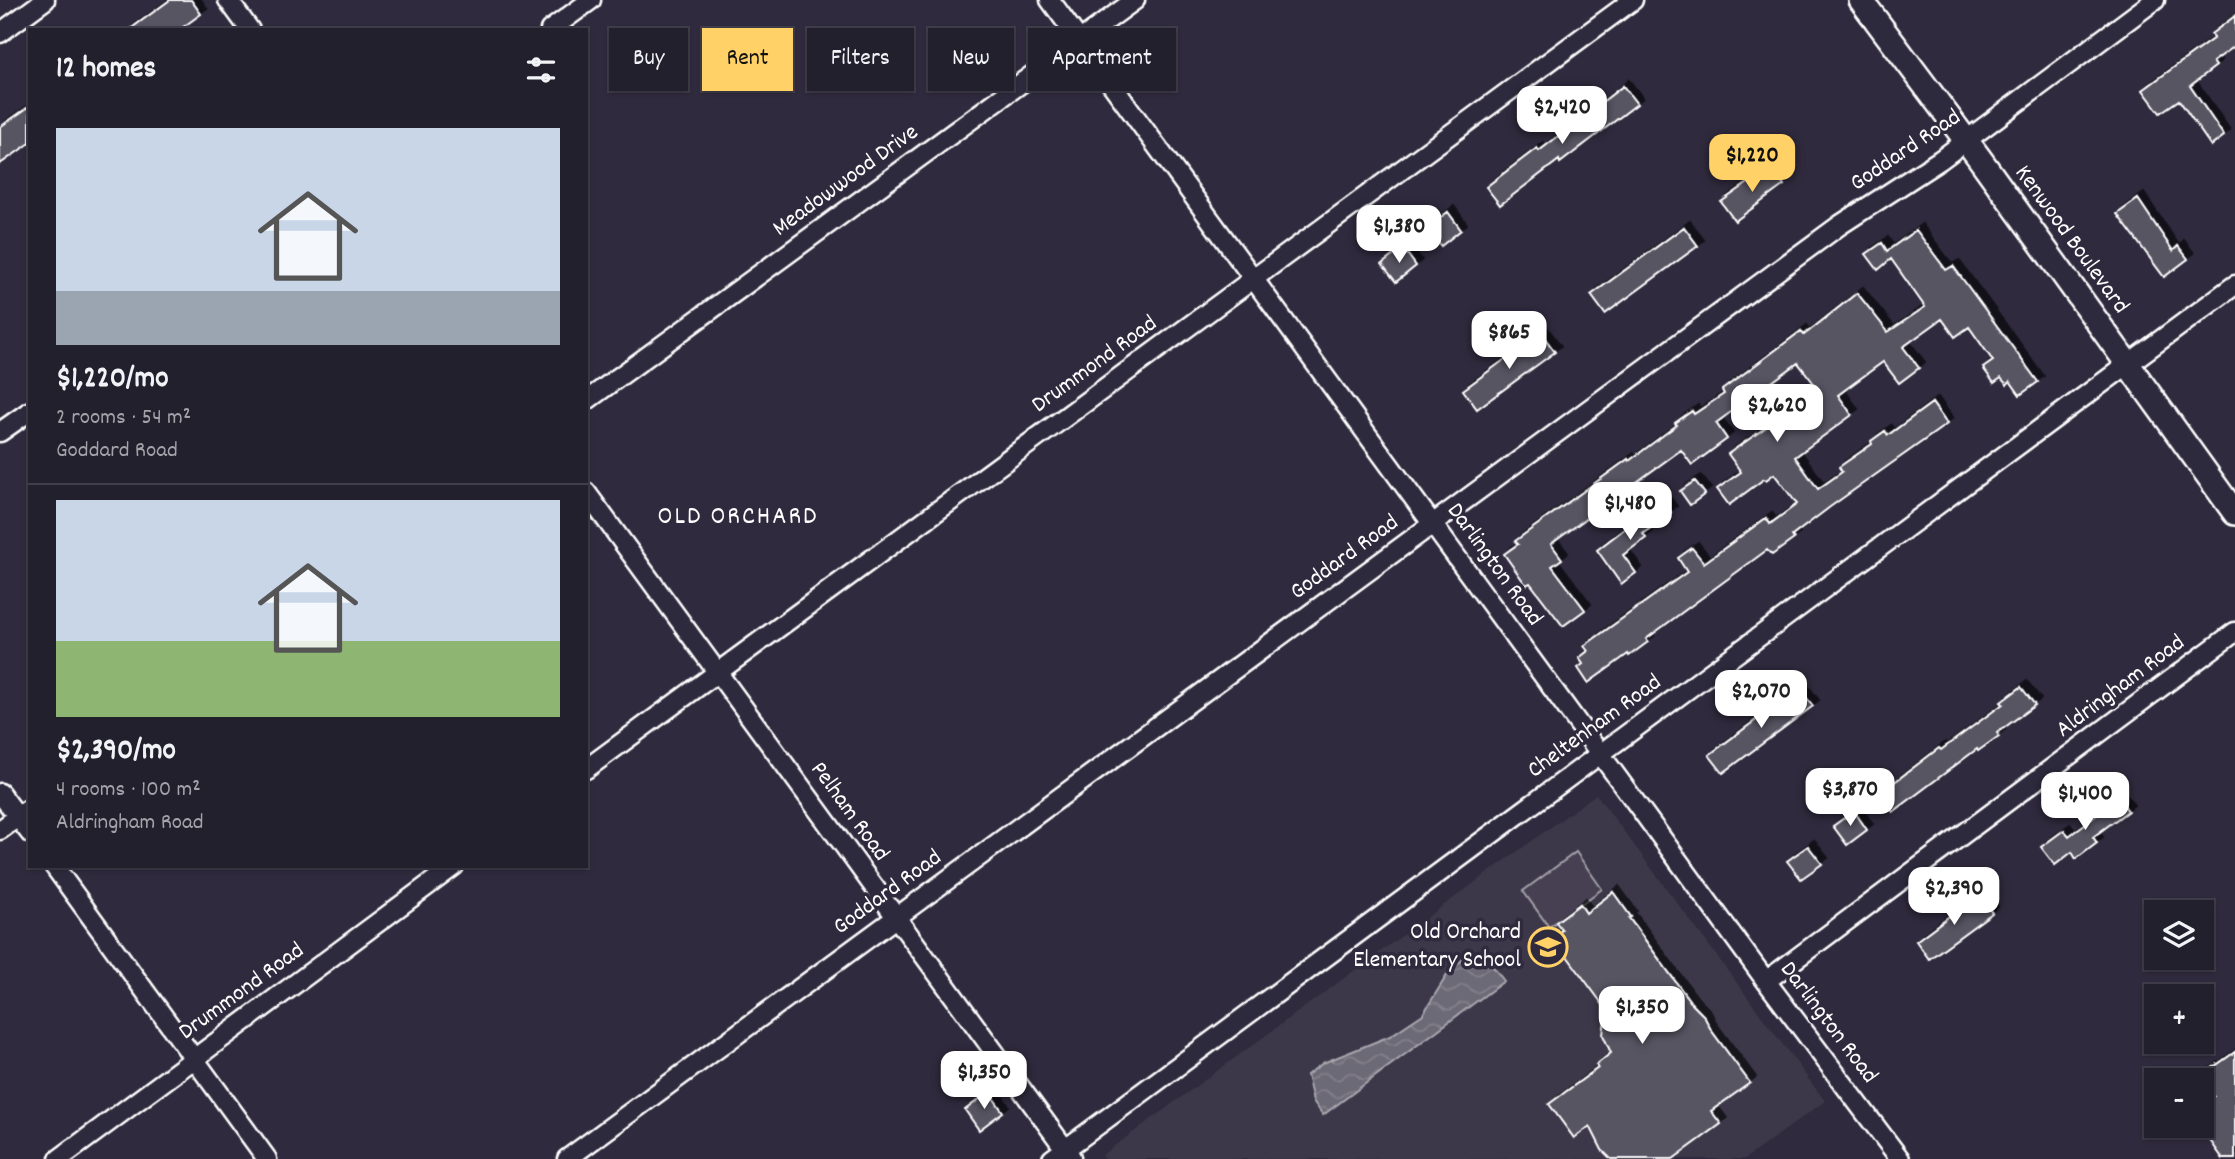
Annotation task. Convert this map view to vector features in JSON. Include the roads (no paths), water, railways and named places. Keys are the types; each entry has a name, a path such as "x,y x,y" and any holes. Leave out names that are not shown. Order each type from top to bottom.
{"street":[{"path":"0,33 46,0"},
{"path":"229,0 249,28"},
{"path":"553,28 591,0"},
{"name":"Darlington Road","path":"1050,0 1070,28"},
{"name":"Meadowwood Drive","path":"1097,28 1135,0"},
{"name":"Drummond Road","path":"588,768 1633,0"},
{"name":"Kenwood Boulevard","path":"1861,0 2129,363 2235,513"},
{"name":"Goddard Road","path":"566,1159 1840,225 1966,141 2155,0"},
{"name":"Meadowwood Drive","path":"588,400 1028,79"},
{"name":"Darlington Road","path":"1117,91 1766,981 1900,1159"},
{"name":"Cheltenham Road","path":"1063,1156 1601,753 2235,285"},
{"path":"0,432 28,412"},
{"name":"Pelham Road","path":"588,495 895,918 1063,1156"},
{"name":"Aldringham Road","path":"1766,981 2235,632"},
{"path":"0,793 24,812 0,830"},
{"path":"55,868 267,1159"},
{"name":"Drummond Road","path":"59,1159 451,868"}],"water":[{"path":"1464,958 1488,960 1504,981 1323,1115 1313,1101 1307,1075 1323,1063 1390,1036 1423,1014 1449,972"}],"place":[{"name":"Old Orchard Elementary School","path":"1548,947"}],"district":[{"name":"OLD ORCHARD","path":"738,517"}]}
